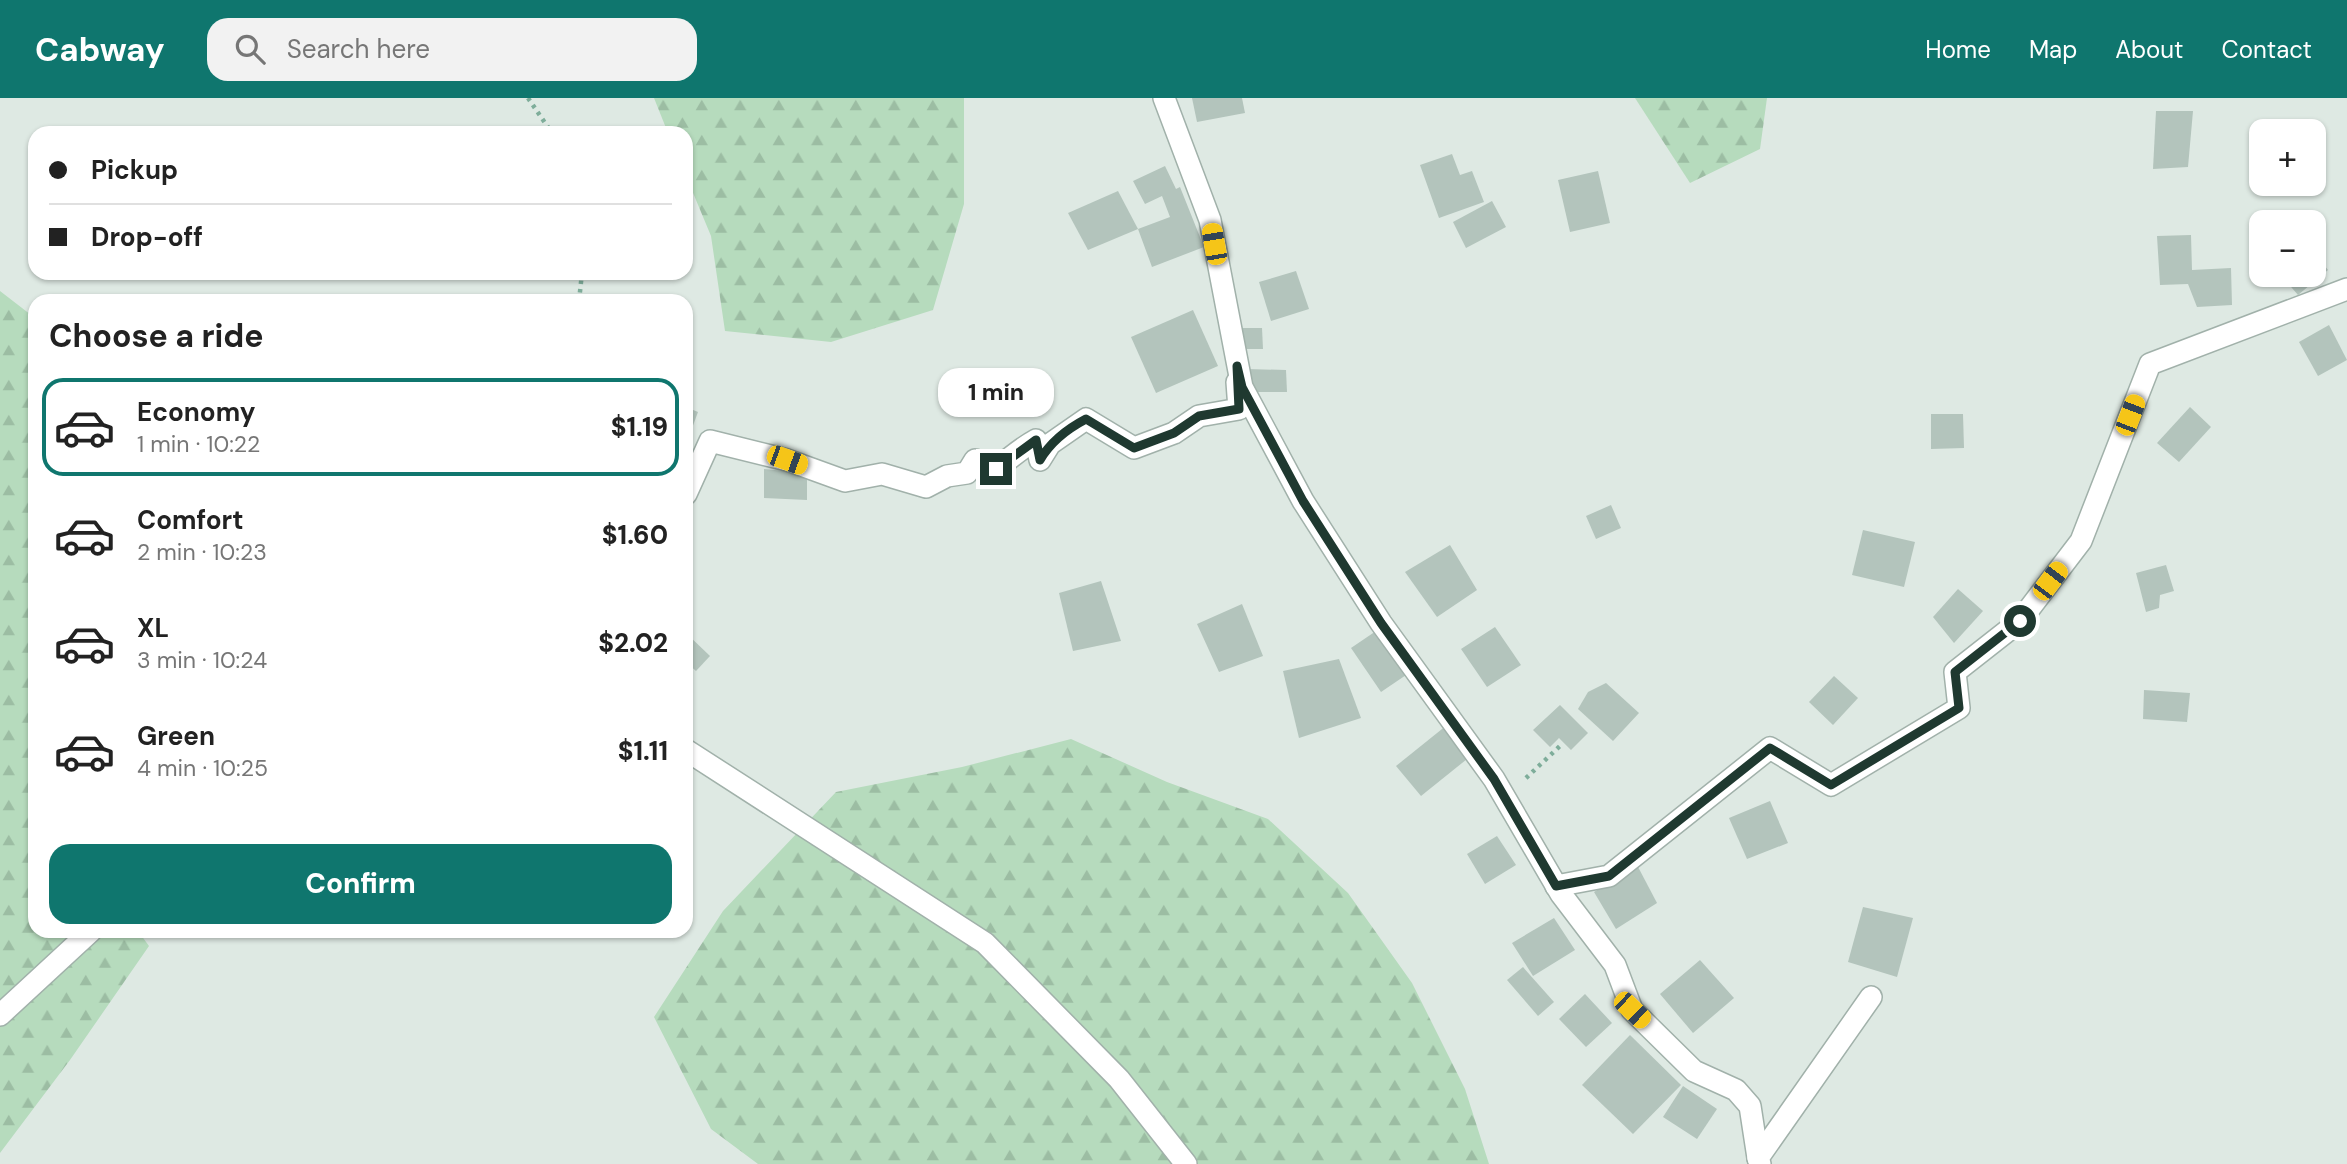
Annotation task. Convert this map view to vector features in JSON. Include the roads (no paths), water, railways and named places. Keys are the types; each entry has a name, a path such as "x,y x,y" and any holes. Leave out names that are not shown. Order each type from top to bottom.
{"street":[{"path":"1164,98 1210,220 1242,387 1303,501 1381,623 1505,798 1556,886 1615,965 1632,1010 1694,1071 1737,1090 1751,1106 1759,1161"},
{"path":"1556,886 1609,876 1770,748 1831,785 1959,708 1955,672 2020,621 2081,541 2150,364 2347,289"},
{"path":"693,479 710,441 787,460 845,481 882,474 926,487 947,476 967,473 975,460 984,463 988,477 1018,455 1022,447 1036,440 1040,460 1050,444 1061,438 1068,428 1086,419 1134,448 1174,433 1199,416 1239,409 1237,366"},
{"path":"693,755 985,943 1119,1079 1186,1164"},
{"path":"0,1015 82,938"},
{"path":"1759,1161 1871,997"}]}
